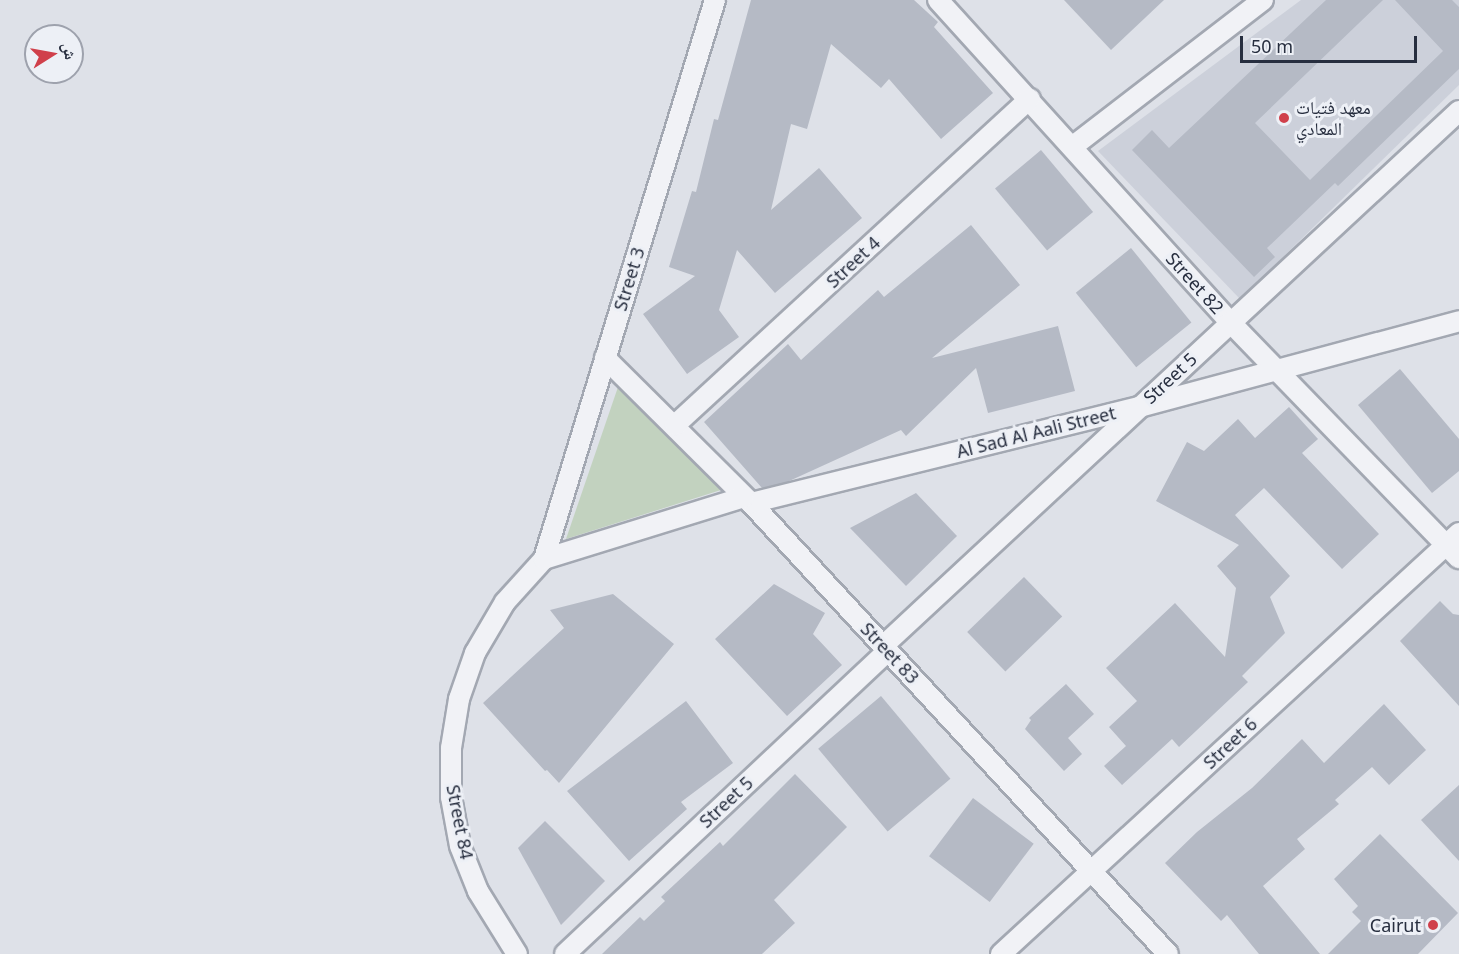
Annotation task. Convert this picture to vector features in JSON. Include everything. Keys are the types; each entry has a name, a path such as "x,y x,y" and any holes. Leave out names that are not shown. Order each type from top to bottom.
{"street":[{"name":"Street 3","path":"544,559 715,0"},
{"name":"Street 82","path":"938,0 1230,322 1455,545"},
{"path":"1072,147 1263,0"},
{"name":"Street 4","path":"675,425 1030,99"},
{"name":"Street 5","path":"565,954 1139,407 1459,111"},
{"name":"Al Sad Al Aali Street","path":"544,559 748,500 1139,407 1459,321"},
{"name":"Street 83","path":"605,358 748,500 1168,954"},
{"name":"Street 6","path":"1001,954 1455,545"},
{"name":"Street 84","path":"517,954 478,891 460,846 451,797 450,748 459,699 475,653 505,602 544,559"}],"shaded area":[{"name":"معهد فتيات المعادي","path":"1301,0 1459,0 1459,85 1240,299 1098,151"}],"green space":[{"path":"618,387 721,490 566,539"}],"building":[{"path":"751,0 914,0 938,22 934,27 993,93 941,139 889,79 881,88 831,44 807,129 791,124 771,210 819,168 862,218 775,293 737,250 719,310 739,337 687,374 643,314 695,276 669,267 692,191 696,192 714,119 718,120"},
{"path":"1064,0 1164,0 1111,50"},
{"path":"1326,0 1383,0 1255,123 1310,180 1443,51 1395,0 1452,0 1459,7 1459,69 1338,186 1335,183 1267,248 1275,257 1254,277 1132,150 1152,130 1169,148"},
{"path":"1041,150 1093,212 1047,251 995,189"},
{"path":"971,225 1020,285 932,358 1058,326 1075,391 988,413 976,368 906,436 901,430 787,482 762,488 704,422 788,344 801,360 878,290 884,297"},
{"path":"1131,248 1191,323 1136,367 1076,293"},
{"path":"1400,369 1459,439 1459,471 1432,493 1358,405"},
{"path":"1289,407 1318,439 1302,453 1379,534 1342,569 1264,488 1235,515 1290,576 1270,597 1285,633 1242,676 1248,682 1179,747 1172,739 1122,785 1104,766 1126,746 1109,727 1137,701 1106,668 1175,603 1225,657 1236,588 1217,566 1239,545 1156,501 1187,442 1204,451 1238,419 1255,438"},
{"path":"916,493 957,536 906,586 850,528"},
{"path":"1024,577 1062,617 1005,671 967,632"},
{"path":"774,584 825,613 813,634 842,665 787,716 715,639"},
{"path":"613,594 674,644 559,783 547,770 545,771 483,703 564,628 550,610"},
{"path":"1440,601 1453,614 1459,615 1459,706 1400,641"},
{"path":"1066,684 1094,714 1068,738 1082,754 1064,771 1025,729 1031,720 1029,718"},
{"path":"881,696 950,779 888,831 818,749"},
{"path":"686,701 733,763 681,802 687,809 629,861 567,791"},
{"path":"1384,704 1426,750 1389,785 1372,767 1335,800 1339,804 1297,839 1305,849 1263,886 1320,954 1259,954 1227,915 1221,921 1165,863 1197,832 1252,788 1302,739 1324,763"},
{"path":"795,774 847,827 774,900 795,923 762,954 602,954 640,917 644,921 665,901 661,897 720,842 723,846"},
{"path":"1459,785 1459,861 1421,820"},
{"path":"973,798 1034,844 990,902 929,856"},
{"path":"545,821 605,881 561,925 518,848"},
{"path":"1380,834 1458,913 1418,954 1328,954 1361,921 1352,912 1358,906 1334,879"}],"place":[{"name":"معهد فتيات المعادي","path":"1284,118"},
{"name":"Cairut","path":"1433,925"}]}
